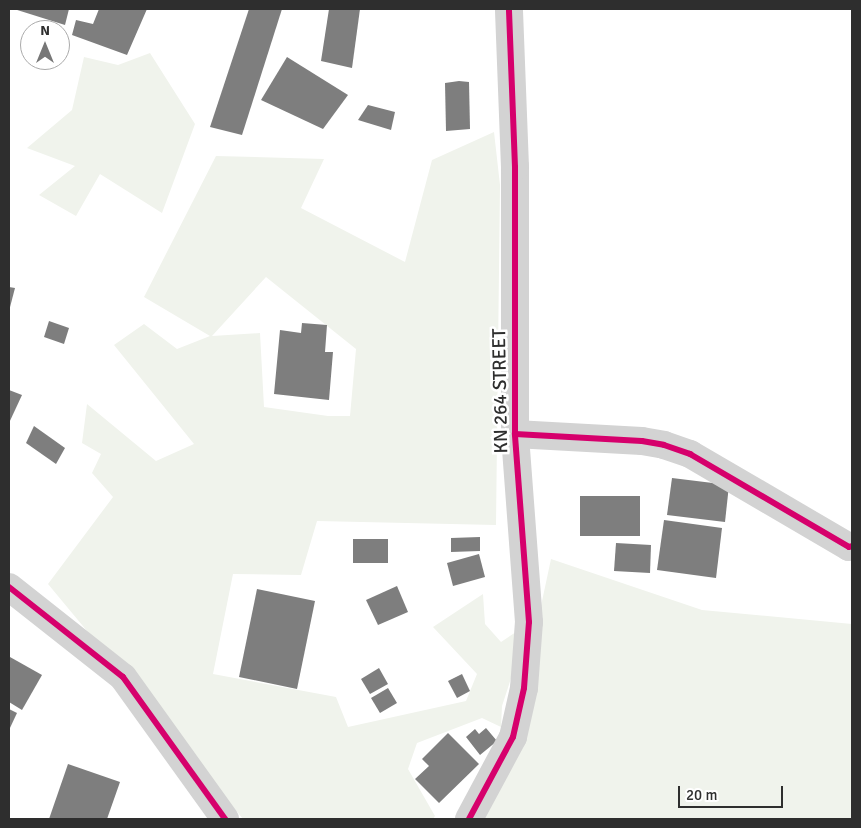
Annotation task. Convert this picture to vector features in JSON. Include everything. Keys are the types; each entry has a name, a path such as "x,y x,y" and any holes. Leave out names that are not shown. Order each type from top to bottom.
{"street":[{"name":"KN 264 STREET","path":"469,819 513,737 524,688 529,622 515,434 516,167 509,9"},
{"path":"515,434 664,445 690,454 851,549"},
{"path":"9,586 123,677 225,819"}],"shaded area":[{"path":"150,53 195,124 162,213 100,174 76,216 39,195 75,166 27,148 72,110 84,57 118,65"},
{"path":"494,132 500,185 496,525 317,521 301,575 233,574 213,674 336,697 348,727 466,701 477,674 433,627 483,594 485,624 501,642 516,632 515,666 502,706 501,727 482,718 417,743 408,769 435,816 433,819 243,819 48,584 113,497 92,473 101,454 82,443 87,404 156,461 194,444 114,345 144,324 177,349 210,336 144,297 216,156 324,159 301,208 405,262 432,160","holes":["266,277 356,349 350,416 328,416 264,407 260,333 212,336"]},
{"path":"551,559 702,610 852,624 852,819 469,819 513,737"}],"building":[{"path":"14,9 69,9 66,20 49,20"},
{"path":"99,9 147,9 127,55 72,35 76,20 93,24"},
{"path":"249,9 282,9 242,135 210,127"},
{"path":"329,9 360,9 352,68 321,61"},
{"path":"287,57 348,95 323,129 261,100"},
{"path":"469,82 470,129 446,131 445,83"},
{"path":"368,105 395,112 391,130 358,120"},
{"path":"9,287 15,288 9,311"},
{"path":"49,321 69,328 64,344 44,337"},
{"path":"302,323 327,325 325,352 333,352 329,400 274,394 280,330 301,333"},
{"path":"9,390 22,395 9,423"},
{"path":"34,426 65,448 56,464 26,443"},
{"path":"672,478 729,485 725,522 667,515"},
{"path":"580,496 640,496 640,536 580,536"},
{"path":"664,520 722,528 716,578 657,570"},
{"path":"480,537 480,551 451,552 451,538"},
{"path":"353,539 388,539 388,563 353,563"},
{"path":"616,543 651,545 650,573 614,571"},
{"path":"479,554 485,577 453,586 447,563"},
{"path":"397,586 408,612 378,625 366,600"},
{"path":"257,589 315,601 297,689 239,677"},
{"path":"10,657 42,675 22,710 9,702"},
{"path":"379,668 388,684 370,694 361,679"},
{"path":"462,674 470,691 457,698 448,681"},
{"path":"388,688 397,703 380,713 371,698"},
{"path":"9,709 17,713 9,730"},
{"path":"486,728 497,741 480,755 466,737 475,729 479,734"},
{"path":"448,733 479,764 439,803 415,779 429,766 422,759"},
{"path":"68,764 120,782 107,819 49,819"}],"cycle path":[{"path":"469,819 513,737 524,688 529,622 515,434 515,167 509,9"},
{"path":"515,434 642,441 664,445 690,454 849,547 852,546"},
{"path":"9,587 123,677 225,819"}]}
